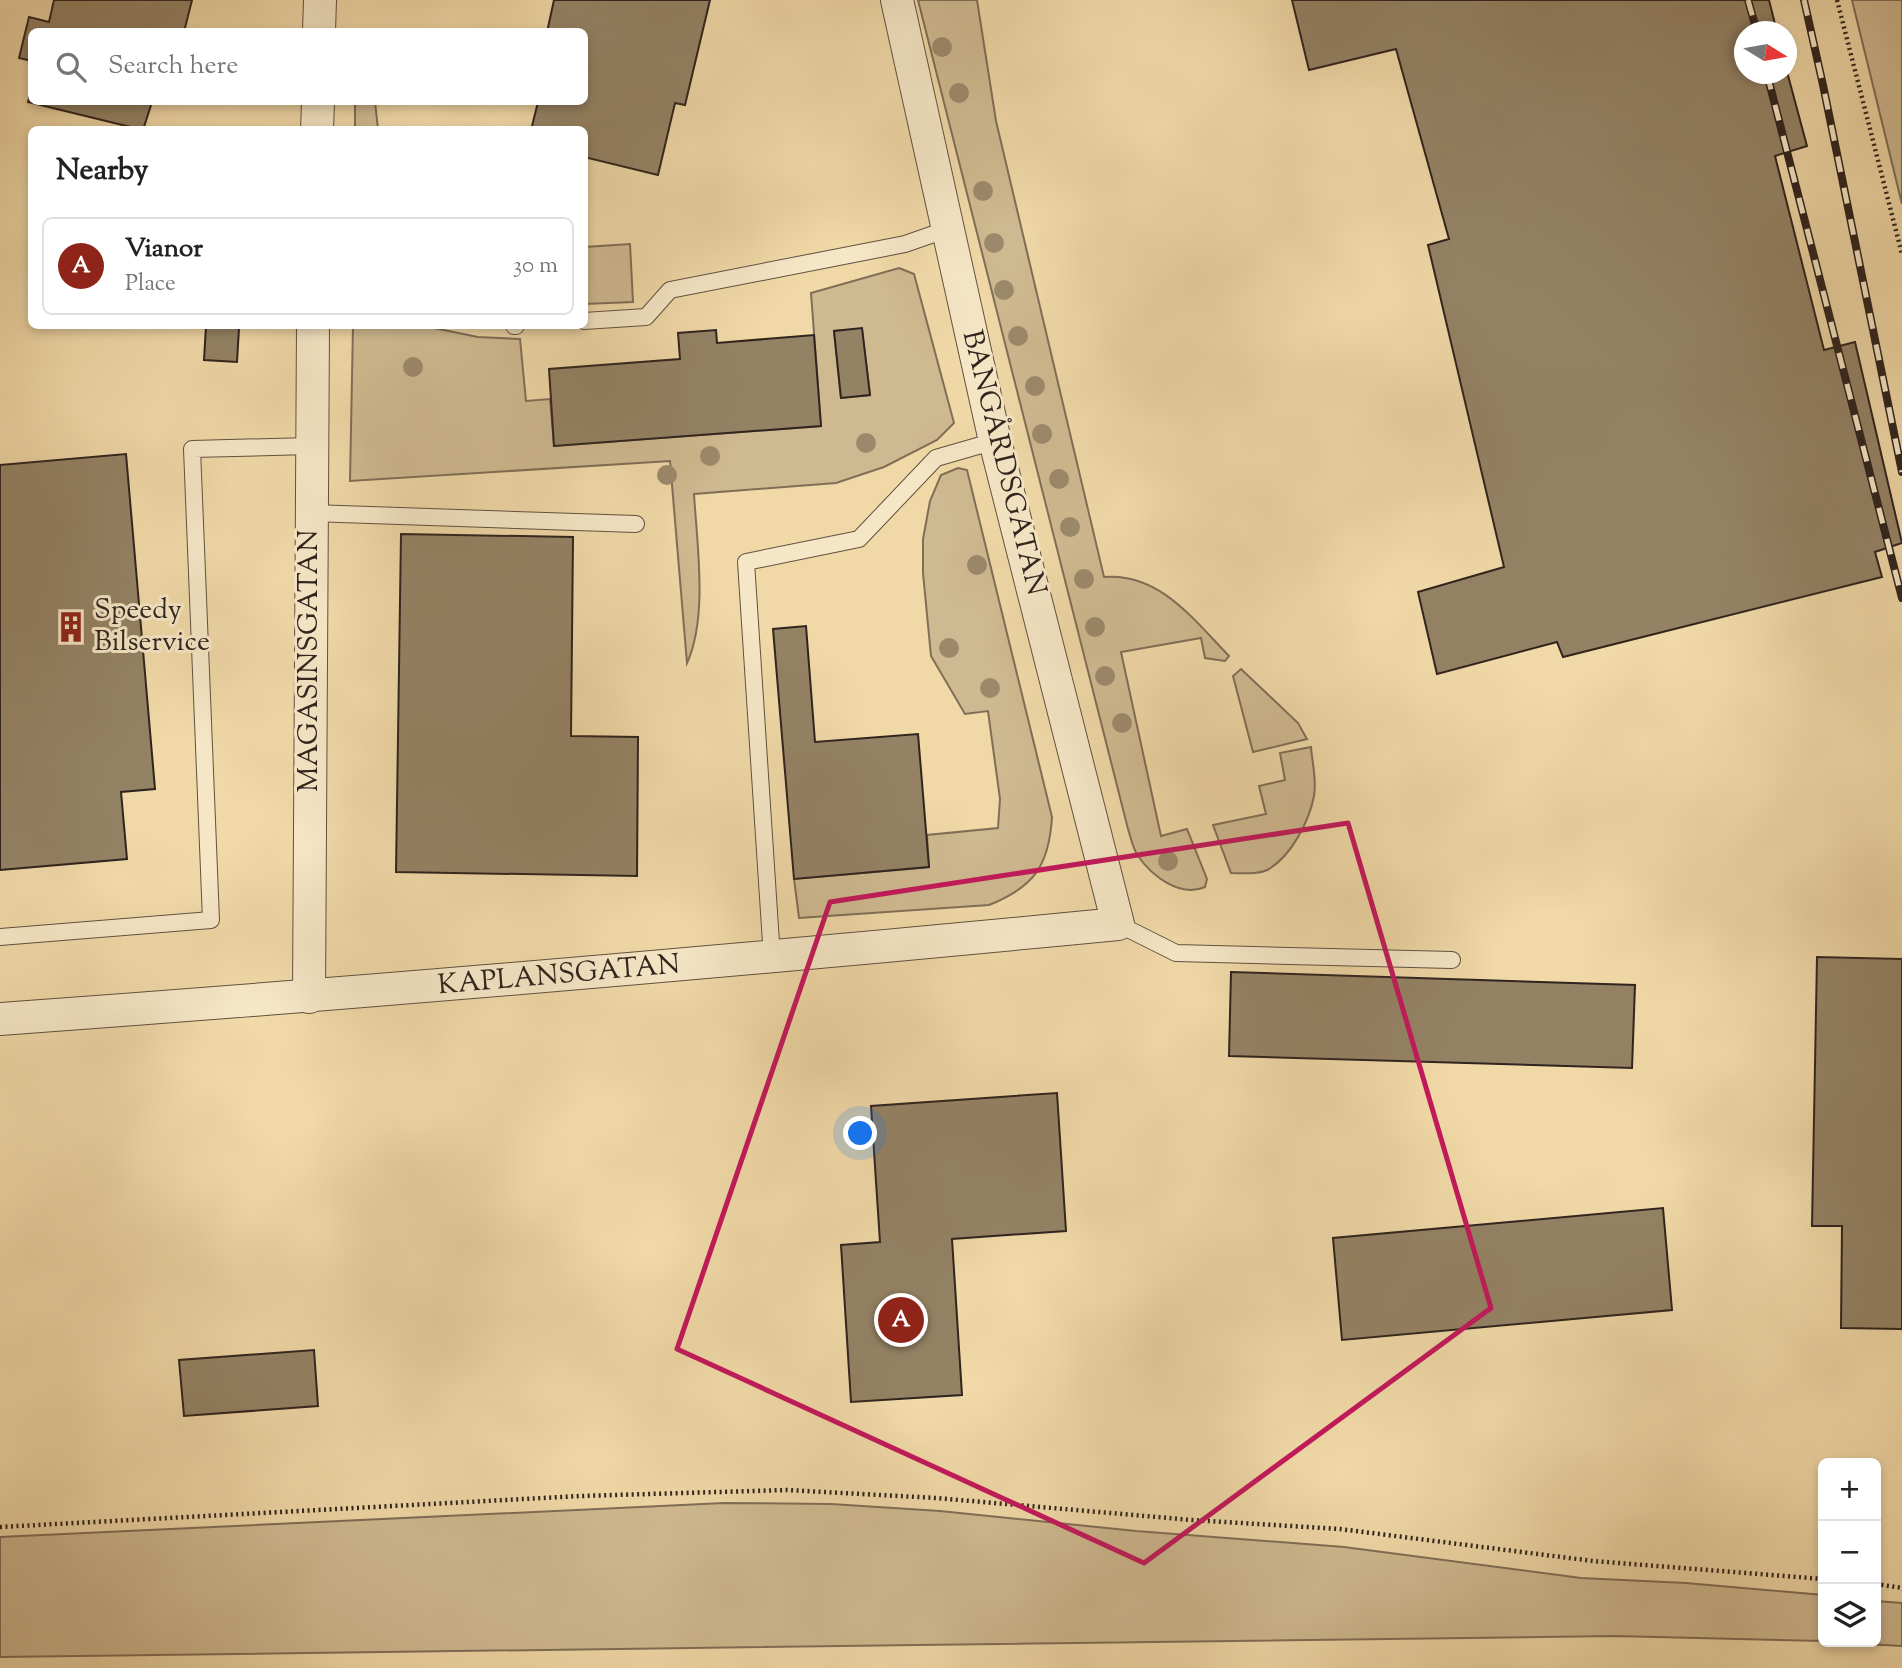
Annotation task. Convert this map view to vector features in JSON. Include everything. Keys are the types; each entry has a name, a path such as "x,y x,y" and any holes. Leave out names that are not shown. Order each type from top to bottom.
{"street":[{"path":"319,28 320,0"},
{"name":"BANGÅRDSGATAN","path":"897,0 995,441 1118,924"},
{"path":"317,126 318,105"},
{"name":"MAGASINSGATAN","path":"309,997 310,446 313,329"},
{"name":"KAPLANSGATAN","path":"0,1019 309,997 772,958 1118,924"}],"lane":[{"path":"588,321 646,317 670,290 905,244 948,229"},
{"path":"772,958 767,918 746,562 859,539 936,458 995,441"},
{"path":"0,937 211,920 192,449 310,446"},
{"path":"311,513 636,524"},
{"path":"1118,924 1176,953 1452,960"}],"path":[{"path":"1837,0 1902,254"},
{"path":"0,1527 580,1496 787,1490 936,1498 1192,1520 1340,1529 1593,1561 1818,1579"},
{"path":"1881,1585 1902,1588"}],"highlighted area":[{"path":"1348,823 1491,1308 1144,1563 677,1349 830,902"}],"shaded area":[{"path":"918,0 977,0 996,121 1104,577 1124,577 1158,590 1189,614 1229,656 1225,661 1205,658 1201,638 1121,652 1161,836 1187,829 1207,879 1205,887 1196,890 1186,890 1167,883 1144,864 1132,843"},
{"path":"1852,0 1902,0 1902,204"},
{"path":"355,105 375,105 378,126 355,126"},
{"path":"630,244 633,302 588,304 588,247"},
{"path":"899,268 914,274 954,423 937,440 884,467 836,483 694,494 700,580 697,624 687,663 670,461 350,481 353,329 439,329 478,337 520,339 526,401 550,399 554,446 821,426 811,293","holes":["862,329 870,395 841,398 834,331"]},
{"path":"958,468 967,470 1052,817 1043,862 1028,882 1017,891 989,905 799,918 794,879 929,867 927,835 998,828 1000,799 988,711 965,714 931,656 923,573 923,539 930,501 941,475"},
{"path":"1241,669 1298,723 1307,739 1253,752 1233,676"},
{"path":"1311,747 1315,790 1308,816 1298,837 1285,855 1269,869 1256,873 1231,873 1213,825 1266,814 1259,786 1285,780 1280,753"},
{"path":"724,1503 831,1504 940,1511 1136,1531 1344,1547 1581,1578 1686,1583 1818,1595 1818,1641 1614,1636 0,1657 0,1537"},
{"path":"1881,1601 1902,1603 1902,1646 1881,1645"}],"building":[{"path":"54,0 192,0 185,28 28,28 28,60 19,58 29,17 49,22"},
{"path":"554,0 710,0 685,105 675,103 658,175 588,158 588,126 532,126 537,105 588,105 588,28 548,28"},
{"path":"1292,0 1769,0 1774,21 1734,21 1734,84 1790,84 1807,146 1775,156 1824,350 1855,342 1902,543 1875,552 1882,577 1563,657 1557,642 1437,674 1418,592 1504,567 1428,245 1449,239 1396,49 1309,70"},
{"path":"40,105 151,105 144,126 127,126"},
{"path":"862,328 870,395 841,398 834,331"},
{"path":"206,329 239,329 237,362 204,360"},
{"path":"716,330 717,343 814,335 821,426 554,446 549,369 680,359 678,333"},
{"name":"Speedy Bilservice","path":"126,454 155,789 121,792 127,859 0,870 0,465"},
{"path":"401,534 573,537 571,736 638,737 637,876 396,872"},
{"path":"806,626 815,742 918,734 929,867 794,879 773,629"},
{"path":"1817,957 1902,959 1902,1329 1841,1328 1842,1226 1812,1226"},
{"path":"1231,972 1635,985 1632,1068 1229,1056"},
{"path":"1057,1093 1066,1231 952,1239 962,1395 851,1402 841,1245 880,1242 871,1106"},
{"path":"1663,1208 1672,1310 1342,1340 1333,1238"},
{"path":"314,1350 318,1406 184,1416 179,1360"}],"railway":[{"path":"1748,0 1754,21"},
{"path":"1804,0 1902,472"},
{"path":"1770,84 1902,598"}],"place":[{"name":"Speedy Bilservice","path":"71,627"},
{"name":"Vianor","path":"901,1320"}]}
